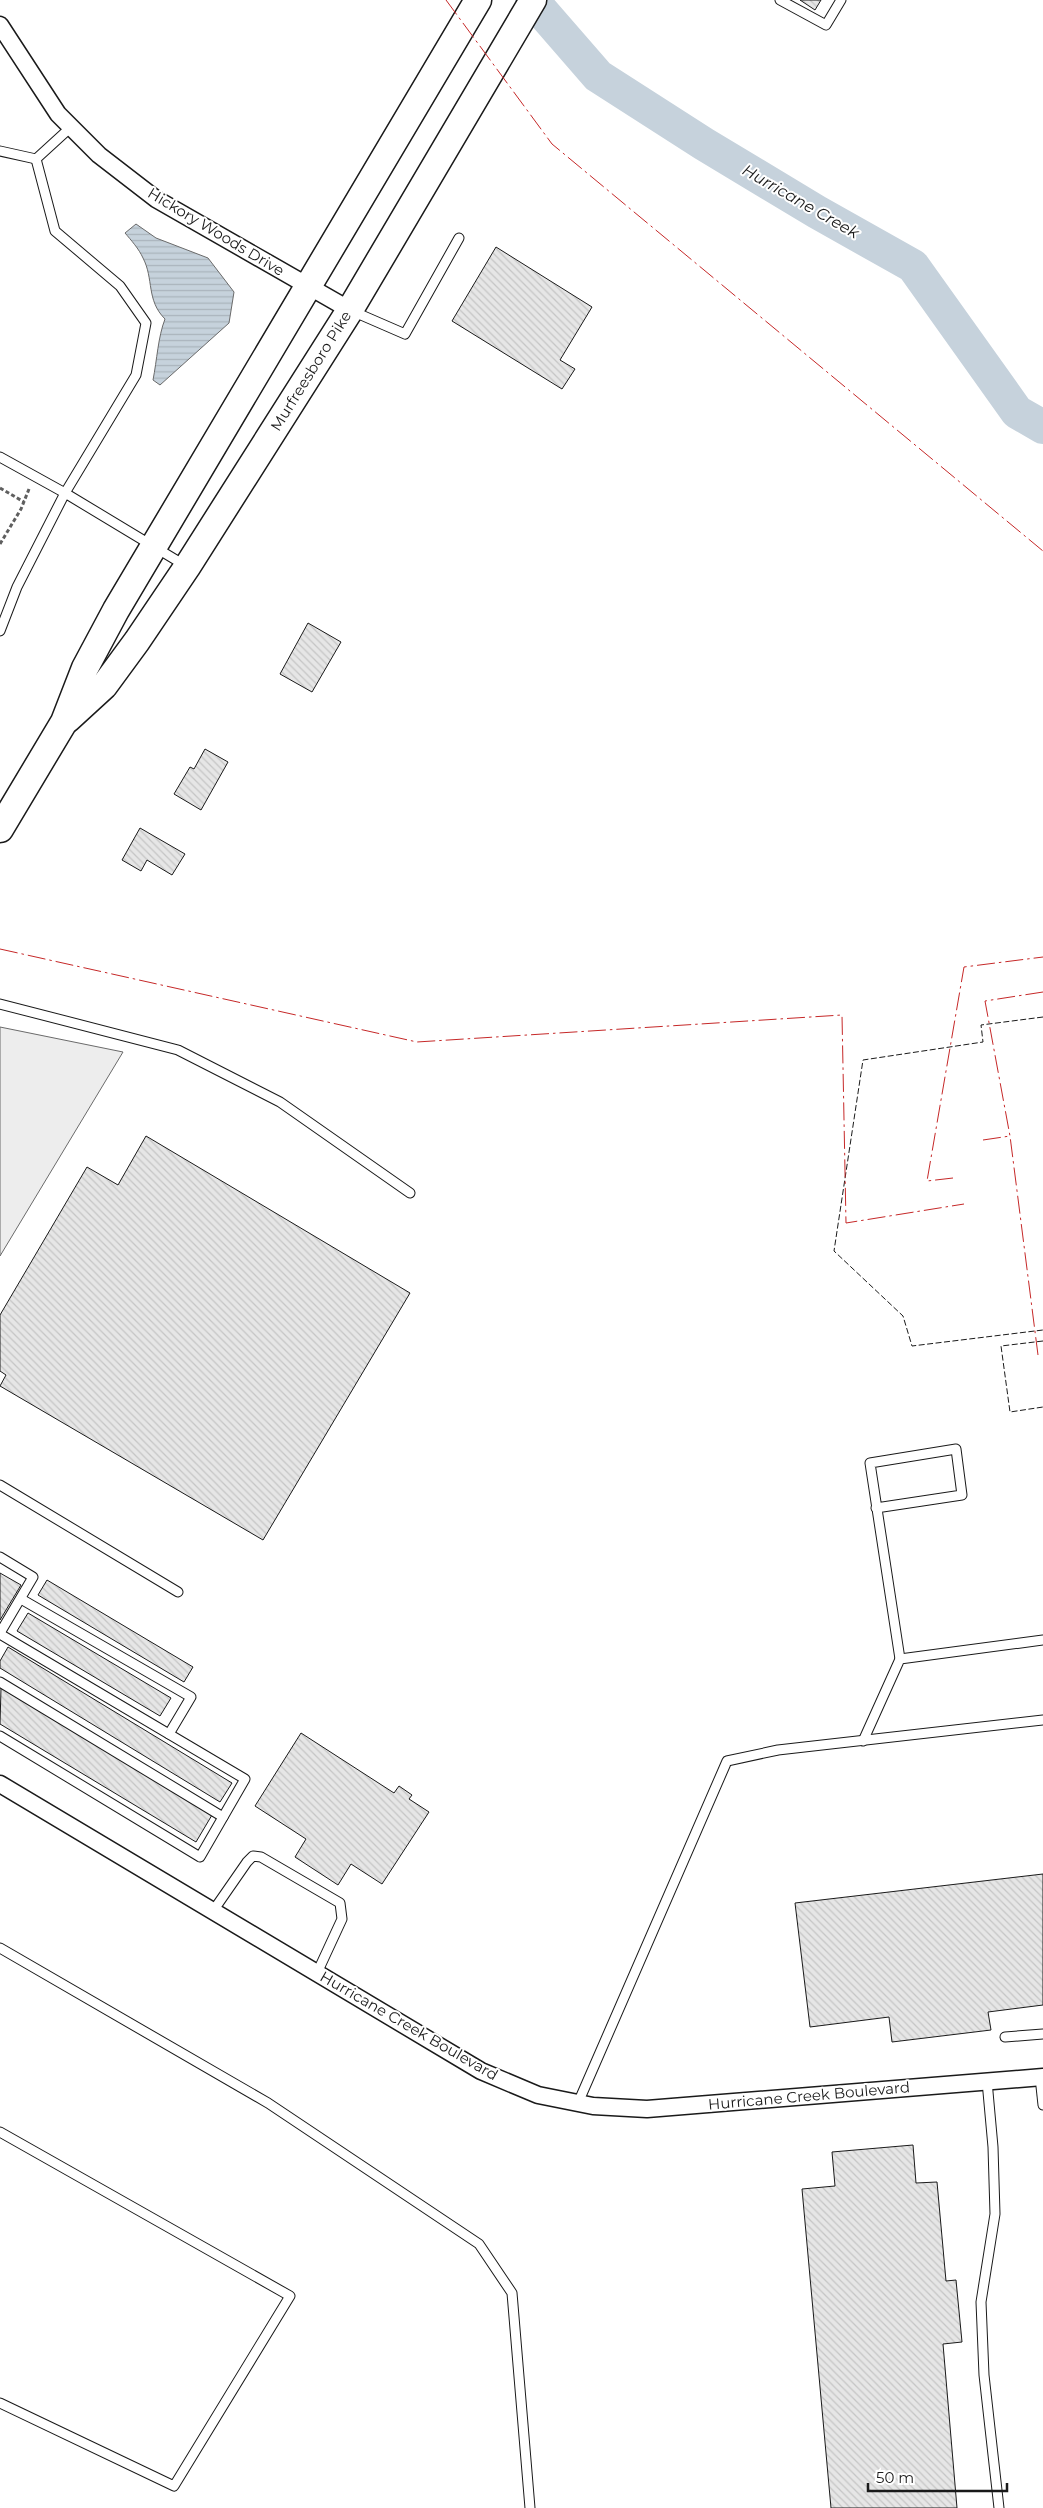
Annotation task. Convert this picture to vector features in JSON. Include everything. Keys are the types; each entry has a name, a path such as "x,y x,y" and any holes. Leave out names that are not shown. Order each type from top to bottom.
{"main road":[{"name":"Murfreesboro Pike","path":"0,829 64,722 85,668 153,547 478,0"},
{"name":"Murfreesboro Pike","path":"64,722 104,686 187,567 350,310 533,0"}],"street":[{"name":"Hickory Woods Drive","path":"0,25 58,114 99,155 156,199 350,310"},
{"name":"Hurricane Creek Boulevard","path":"0,1784 481,2070 538,2095 578,2103 647,2108 1042,2077"}],"lane":[{"path":"780,0 826,25 841,0"},
{"path":"36,159 71,128"},
{"path":"0,151 36,159"},
{"path":"0,631 17,587 65,493 136,375 146,323 120,286 55,231 36,159"},
{"path":"350,310 405,334 459,238"},
{"path":"0,457 65,493 187,567"},
{"path":"0,1004 178,1050 280,1102 410,1193"},
{"path":"862,1741 900,1659 876,1508 870,1463 956,1449 962,1495 876,1508"},
{"path":"0,1484 178,1592"},
{"path":"0,1557 34,1577 0,1633 245,1779 200,1858 0,1736"},
{"path":"21,1599 191,1697 169,1734"},
{"path":"900,1659 1043,1640"},
{"path":"0,1682 223,1817"},
{"path":"578,2103 727,1761 778,1750 1043,1720"},
{"path":"213,1911 253,1856 261,1857 340,1903 342,1919 317,1973"},
{"path":"0,1948 268,2103 479,2244 512,2293 530,2508"},
{"path":"1005,2037 1043,2034"},
{"path":"1042,2077 1043,2105"},
{"path":"987,2081 993,2147 995,2214 982,2302 984,2375 999,2508"},
{"path":"0,2132 290,2296 174,2486 0,2403"}],"path":[{"path":"0,488 24,502"},
{"path":"0,544 24,502 29,489"}],"shaded area":[{"path":"136,224 156,238 208,258 234,292 229,323 160,385 153,380 159,341 165,319 155,304 143,258 125,233"},
{"path":"0,1027 123,1052 0,1256"}],"building":[{"path":"800,0 821,0 815,10"},
{"path":"496,247 592,307 560,360 575,369 562,389 452,321"},
{"path":"308,623 341,642 312,692 280,674"},
{"path":"205,749 228,762 201,810 174,794 190,767 194,769"},
{"path":"140,828 185,854 172,875 147,860 141,871 122,860"},
{"path":"146,1136 410,1293 263,1540 0,1386 6,1375 0,1371 0,1315 87,1167 118,1185"},
{"path":"0,1573 21,1585 0,1620"},
{"path":"47,1580 193,1667 184,1682 38,1595"},
{"path":"28,1613 171,1698 160,1716 17,1631"},
{"path":"8,1647 232,1783 220,1802 0,1668 0,1661"},
{"path":"1,1688 212,1815 196,1842 0,1724"},
{"path":"301,1733 394,1793 399,1786 412,1795 409,1799 429,1812 382,1884 351,1864 338,1885 295,1857 306,1839 255,1806"},
{"path":"1043,1874 1043,2005 988,2012 991,2030 892,2042 889,2017 810,2027 795,1903"},
{"path":"913,2145 916,2183 937,2182 946,2281 956,2280 962,2342 943,2344 957,2508 831,2508 802,2189 835,2186 832,2152"}],"waterway":[{"name":"Hurricane Creek","path":"532,0 598,76 704,144 817,212 913,266 1017,412 1043,427"}],"fence":[{"path":"1043,1017 981,1025 983,1042 863,1060 834,1251 903,1316 912,1346 1043,1330"},
{"path":"1043,1341 1001,1346 1010,1412 1043,1407"}],"power":[{"path":"446,0 552,144 1043,551"},
{"path":"0,949 417,1042 842,1015 846,1223 964,1204"},
{"path":"953,1178 927,1181 964,967 1043,957"},
{"path":"1038,1355 1010,1136 985,1001 1043,992"},
{"path":"983,1140 1010,1136"}]}
